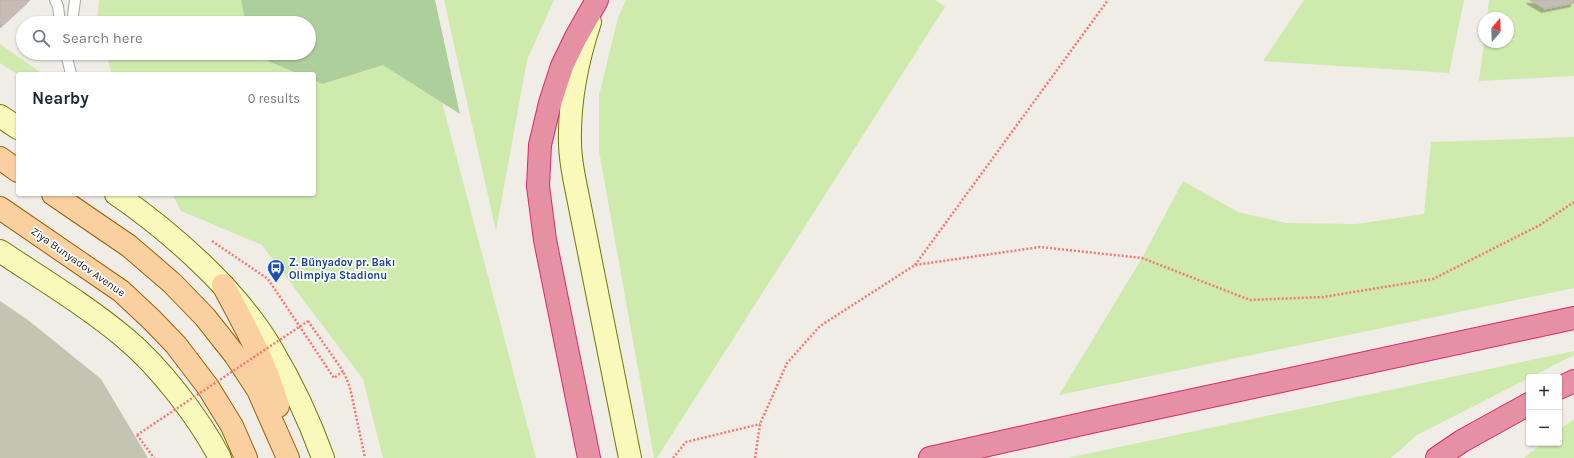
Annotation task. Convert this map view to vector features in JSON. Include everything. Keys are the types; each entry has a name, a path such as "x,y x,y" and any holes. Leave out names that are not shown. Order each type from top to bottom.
{"highway":[{"path":"589,458 545,240 538,186 540,145 550,103 568,54 598,0"},
{"path":"930,458 1574,318"},
{"path":"1562,387 1574,381"},
{"path":"1437,458 1462,441 1526,406"}],"main road":[{"path":"598,0 578,63 571,104 570,144 574,177 630,458"},
{"path":"0,116 16,127"},
{"path":"0,127 16,135"},
{"path":"0,158 16,170"},
{"path":"56,196 129,246 172,283 205,317 235,355 258,390 288,458"},
{"path":"120,196 162,228 223,285 251,319 271,347 294,389 311,425 323,458"},
{"name":"Ziya Bunyadov Avenue","path":"0,208 121,291 176,345 208,386 232,426 246,458"},
{"path":"0,220 66,252"},
{"path":"0,251 84,307 126,339 152,364 199,424 220,458"},
{"path":"223,285 257,348 273,390 291,458"},
{"path":"199,424 210,458"}],"lane":[{"path":"55,0 58,6 59,16"},
{"path":"73,16 75,0"},
{"path":"68,60 71,72"}],"path":[{"path":"755,458 760,424 787,363 820,326 915,265 1108,0"},
{"path":"915,265 1040,247 1142,258 1250,300 1323,297 1433,279 1540,226 1574,202"},
{"path":"154,458 137,435 308,321 343,371"},
{"path":"673,458 686,442 760,424"}],"shaded area":[{"path":"0,301 28,320 101,379 148,458 0,458"}],"green space":[{"path":"99,0 415,0 536,458 383,458 363,379 262,245 181,211 173,196 316,196 316,72 111,72 108,60 316,60 316,16 98,16"},
{"path":"241,0 435,0 460,114 383,65 322,84 316,81 316,72 294,72 268,61 267,60 316,60 316,16 244,16"},
{"path":"444,0 554,0 527,60 496,231"},
{"path":"626,0 935,0 945,7 657,458 654,458 599,151 599,95 618,18"},
{"path":"1304,0 1464,0 1449,73 1263,61"},
{"path":"1489,0 1530,0 1545,9 1574,3 1574,76 1479,81 1483,48 1514,48 1514,12 1488,12"},
{"path":"0,44 16,55 16,60 23,60 40,72 16,72 16,74 0,63"},
{"path":"1574,137 1574,288 1059,395 1142,258 1183,181 1238,212 1286,223 1356,224 1424,214 1431,142"},
{"path":"1574,351 1574,355 1537,374 1526,374 1526,379 1417,435 1391,458 1067,458"},
{"path":"1574,419 1574,458 1524,458 1539,446 1562,446 1562,428"}],"building":[{"path":"0,0 30,0 3,25 0,24"},
{"path":"1530,0 1574,0 1574,3 1545,9"}],"place":[{"name":"Z. Bünyadov pr. Bakı Olimpiya Stadionu","path":"276,283"}]}
